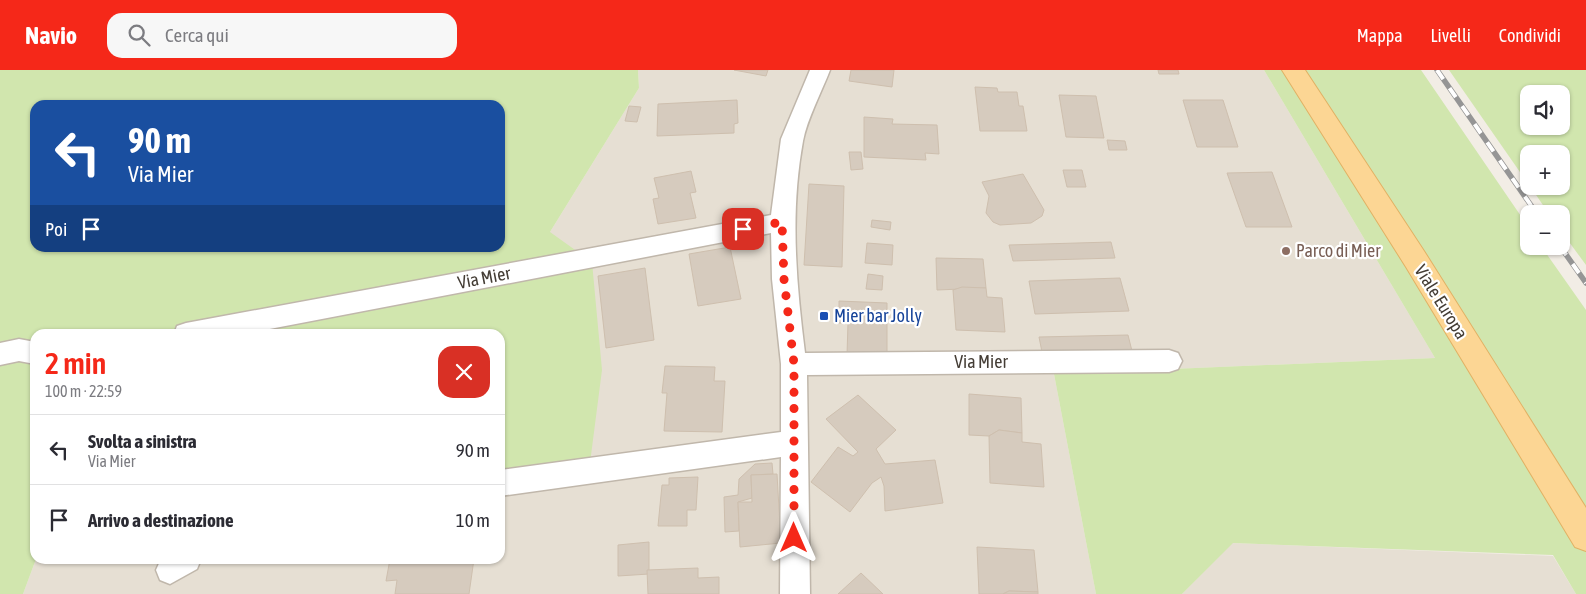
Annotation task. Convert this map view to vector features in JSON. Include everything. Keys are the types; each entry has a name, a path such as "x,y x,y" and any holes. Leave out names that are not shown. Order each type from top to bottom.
{"main road":[{"name":"Viale Europa","path":"1293,70 1415,259 1586,536"}],"street":[{"path":"795,594 794,364 784,279 782,222 792,139 820,70"},
{"name":"Via Mier","path":"213,329 782,222"},
{"path":"0,354 18,350 30,352"},
{"name":"Via Mier","path":"794,364 1169,361"},
{"path":"505,482 794,443"}],"shaded area":[{"path":"638,70 1264,70 1435,358 1054,374 1096,594 23,594 34,564 505,564 505,451 550,232 639,88"},
{"path":"1232,543 1553,556 1576,594 1182,594"}],"green space":[{"path":"0,70 638,70 639,88 550,232 592,262 602,370 590,463 505,474 505,329 30,329 30,564 34,564 23,594 0,594"},
{"path":"1264,70 1421,70 1520,215 1520,255 1547,255 1586,310 1586,594 1576,594 1553,555 1233,543 1182,594 1096,594 1054,374 1435,358"},
{"path":"1449,70 1586,70 1586,265 1570,243 1570,205 1543,205 1536,195 1570,195 1570,145 1520,145 1520,172"}],"building":[{"path":"734,70 768,70 766,76"},
{"path":"851,70 894,70 892,87 849,81"},
{"path":"1158,70 1178,70 1179,74 1159,74"},
{"path":"975,87 997,88 998,92 1017,92 1019,106 1023,106 1027,131 980,131"},
{"path":"1059,95 1096,96 1104,138 1066,137"},
{"path":"737,100 738,123 734,124 734,133 657,136 658,104"},
{"path":"1183,100 1223,100 1238,147 1197,147"},
{"path":"629,106 641,107 637,122 625,121"},
{"path":"864,117 893,119 892,124 937,125 939,154 925,153 926,160 864,157"},
{"path":"1107,140 1125,141 1127,150 1109,150"},
{"path":"849,152 861,152 863,169 851,170"},
{"path":"1063,170 1082,170 1086,187 1067,187"},
{"path":"691,171 696,192 690,193 696,218 658,224 653,199 659,198 654,178"},
{"path":"1272,172 1292,227 1246,227 1227,173"},
{"path":"1023,174 1044,210 1042,216 1031,223 1000,225 993,222 986,213 989,196 982,182"},
{"path":"809,184 844,186 842,267 804,265"},
{"path":"872,220 891,222 890,230 871,227"},
{"path":"1111,242 1115,258 1013,261 1009,245"},
{"path":"867,243 893,245 892,265 865,263"},
{"path":"730,247 741,299 698,306 689,254"},
{"path":"936,258 983,259 986,288 937,290"},
{"path":"645,268 654,340 606,348 598,276"},
{"path":"868,274 883,276 882,290 866,289"},
{"path":"1120,278 1129,311 1035,314 1029,281"},
{"path":"962,287 986,288 987,297 1002,298 1005,332 956,330 953,290"},
{"path":"839,301 887,303 887,357 847,355 848,323 839,323"},
{"path":"1128,335 1133,355 1043,357 1039,337"},
{"path":"665,366 715,367 714,381 725,381 722,432 664,431 667,393 662,393"},
{"path":"969,394 1021,398 1022,433 999,430 989,436 969,435"},
{"path":"858,395 896,430 876,449 885,464 935,460 943,503 885,511 884,486 881,477 872,483 850,512 811,482 838,447 853,456 858,452 826,419"},
{"path":"999,430 1022,433 1022,442 1041,444 1044,487 990,483 989,436"},
{"path":"772,463 773,474 751,475 752,498 738,502 739,531 725,532 724,497 738,495 739,479 755,464"},
{"path":"777,474 781,543 740,547 738,502 752,502 751,475"},
{"path":"698,477 696,510 687,510 687,526 658,526 662,485 669,485 669,478"},
{"path":"649,542 649,574 618,576 618,545"},
{"path":"977,547 1034,550 1038,592 1009,591 1003,594 979,594"},
{"path":"389,564 473,564 469,594 395,594 397,580 386,581"},
{"path":"698,568 698,578 719,577 719,594 648,594 647,570"},
{"path":"861,573 883,594 838,594"},
{"path":"1009,591 1038,592 1038,594 1003,594"}],"railway":[{"path":"1437,70 1531,205"},
{"path":"1566,255 1586,283"}],"place":[{"name":"Parco di Mier","path":"1286,251"},
{"name":"Mier bar Jolly","path":"824,316"}],"route":[{"path":"743,229 782,222 784,279 794,364 794,538"}]}
